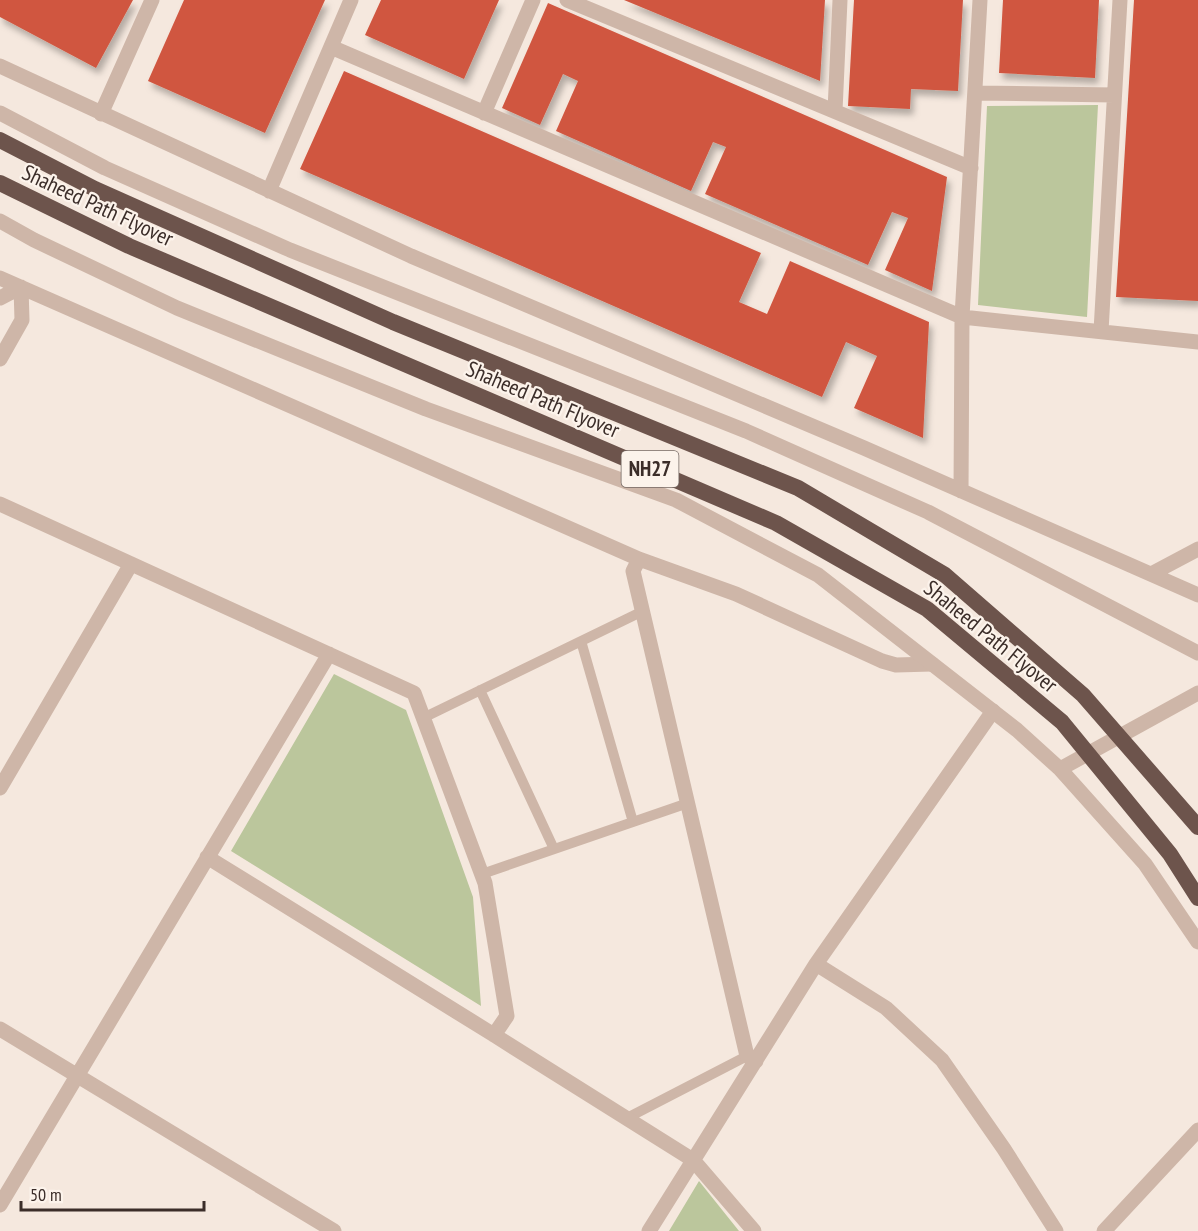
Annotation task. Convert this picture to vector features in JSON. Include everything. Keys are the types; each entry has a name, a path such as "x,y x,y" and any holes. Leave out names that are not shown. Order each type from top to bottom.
{"highway":[{"name":"Shaheed Path Flyover","path":"0,140 95,189 393,322 798,488 945,575 1083,695 1198,827"},
{"name":"Shaheed Path Flyover","path":"0,183 140,251 776,523 927,609 1062,722 1170,854 1198,898"}],"street":[{"path":"101,114 152,0"},
{"path":"270,191 351,0"},
{"path":"484,113 533,0"},
{"path":"567,0 971,168"},
{"path":"835,111 840,0"},
{"path":"961,491 962,317 980,0"},
{"path":"1101,331 1119,0"},
{"path":"331,48 962,317 1198,342"},
{"path":"0,66 411,256 1198,595"},
{"path":"975,93 1114,95"},
{"name":"Shaheed Path Flyover","path":"0,113 105,168 290,250 746,431 928,512 1198,653"},
{"name":"Shaheed Path Flyover","path":"0,221 34,240 177,308 426,409 676,500 818,575 993,711 1060,769 1145,864 1198,942"},
{"path":"0,278 639,559 736,594 882,661 896,665 932,664"},
{"path":"0,298 21,287"},
{"path":"0,359 22,320 21,287"},
{"path":"0,504 414,693 485,883 507,1016 494,1035"},
{"path":"1151,574 1198,549"},
{"path":"639,559 633,571 751,1058"},
{"path":"0,788 131,564"},
{"path":"0,1205 329,654"},
{"path":"1060,769 1198,693"},
{"path":"649,1231 693,1160 751,1058 993,711"},
{"path":"207,857 693,1160 754,1231"},
{"path":"816,964 886,1008 942,1060 1004,1149 1056,1231"},
{"path":"0,1029 334,1231"},
{"path":"1104,1231 1198,1130"}],"lane":[{"path":"423,718 643,611"},
{"path":"581,641 633,822"},
{"path":"480,690 554,849"},
{"path":"482,874 688,803"},
{"path":"627,1118 751,1058"}],"green space":[{"path":"1098,105 1087,317 978,305 987,106"},
{"path":"334,674 406,710 473,897 481,1006 231,851"},
{"path":"699,1181 739,1231 669,1231"}],"building":[{"path":"0,0 133,0 96,68 0,17"},
{"path":"184,0 325,0 265,133 148,81"},
{"path":"381,0 499,0 464,79 365,35"},
{"path":"624,0 825,0 820,81"},
{"path":"854,0 963,0 958,91 911,89 910,109 848,106"},
{"path":"1003,0 1099,0 1095,78 999,73"},
{"path":"1134,0 1198,0 1198,301 1116,297"},
{"path":"548,3 947,177 932,291 885,270 908,218 892,212 868,265 705,194 726,147 713,142 691,191 556,131 578,81 563,74 540,125 502,108"},
{"path":"344,71 761,253 739,302 767,314 790,261 929,322 923,438 854,408 877,356 846,342 822,397 300,169"}]}
